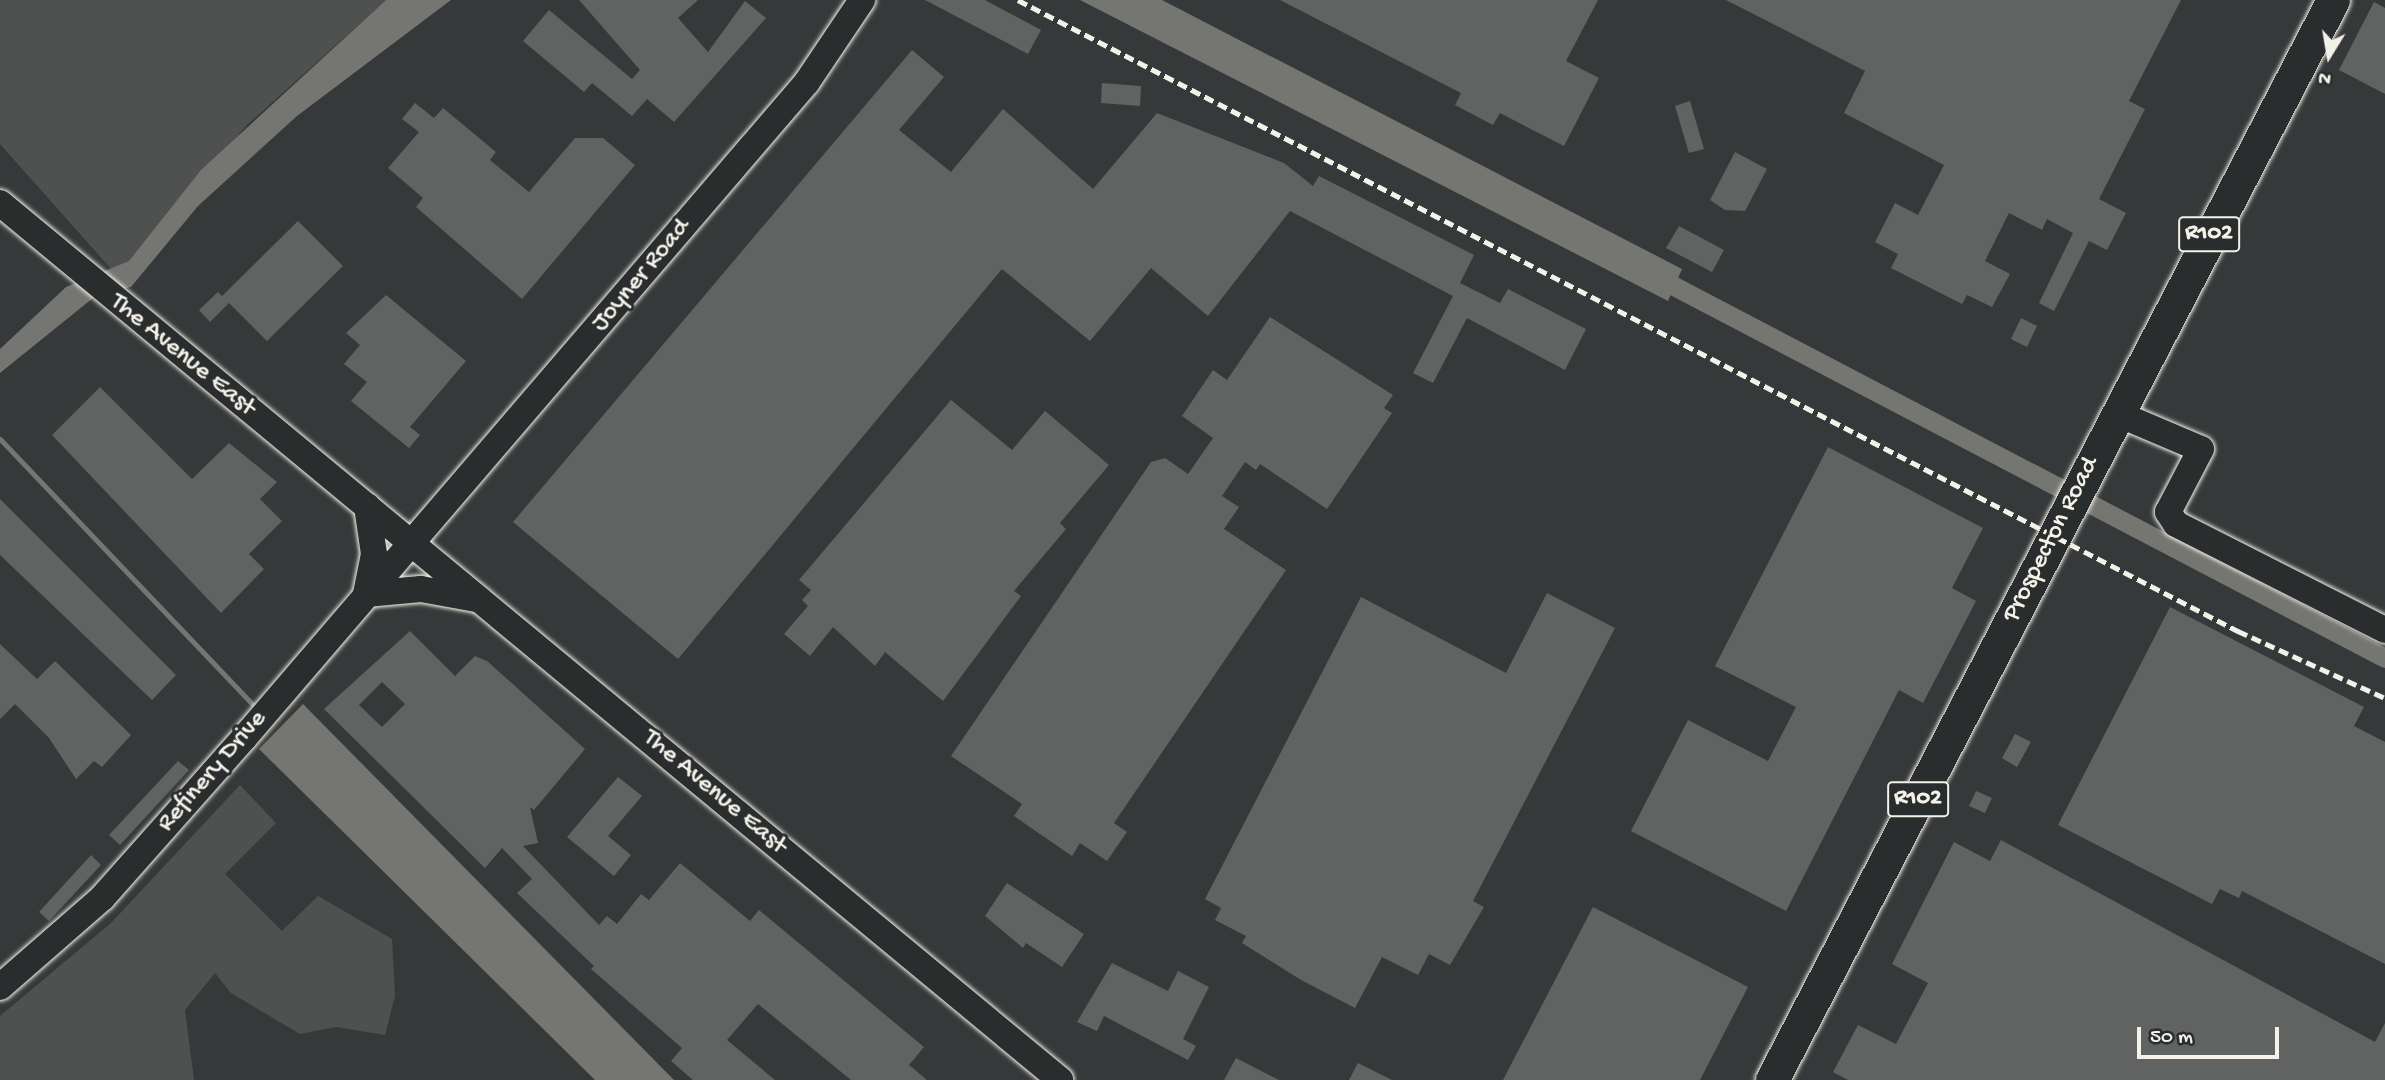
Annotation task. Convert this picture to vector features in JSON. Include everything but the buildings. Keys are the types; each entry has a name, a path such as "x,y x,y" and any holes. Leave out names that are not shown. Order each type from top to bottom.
{"main road":[{"name":"Prospecton Road","path":"1772,1080 2064,519 2116,412 2333,0"}],"street":[{"name":"Joyner Road","path":"411,542 807,82 862,0"},
{"name":"The Avenue East","path":"0,203 179,356 411,542 1060,1080"},
{"path":"2116,412 2201,449 2168,512 2176,524 2385,630"},
{"path":"367,506 374,554 366,594 421,589 482,601"},
{"name":"Refinery Drive","path":"0,987 102,898 244,738 411,542"}],"shaded area":[{"path":"0,0 386,0 247,125 129,261 112,270 0,144"},
{"path":"386,0 451,0 297,116 198,206 131,287 98,294 0,373 0,349 66,287 129,261 201,170"},
{"path":"1080,0 1162,0 1682,269 1668,301"},
{"path":"303,704 674,1080 595,1080 259,749"},
{"path":"240,785 276,823 225,874 282,931 318,896 392,939 395,996 385,1035 336,1027 300,1034 231,993 215,973 185,1010 194,1080 0,1080 0,1016 111,923"}],"waterway":[{"path":"1651,274 2385,658"},
{"path":"0,439 258,710"}],"railway":[{"path":"1018,0 2238,631 2385,698"}]}
